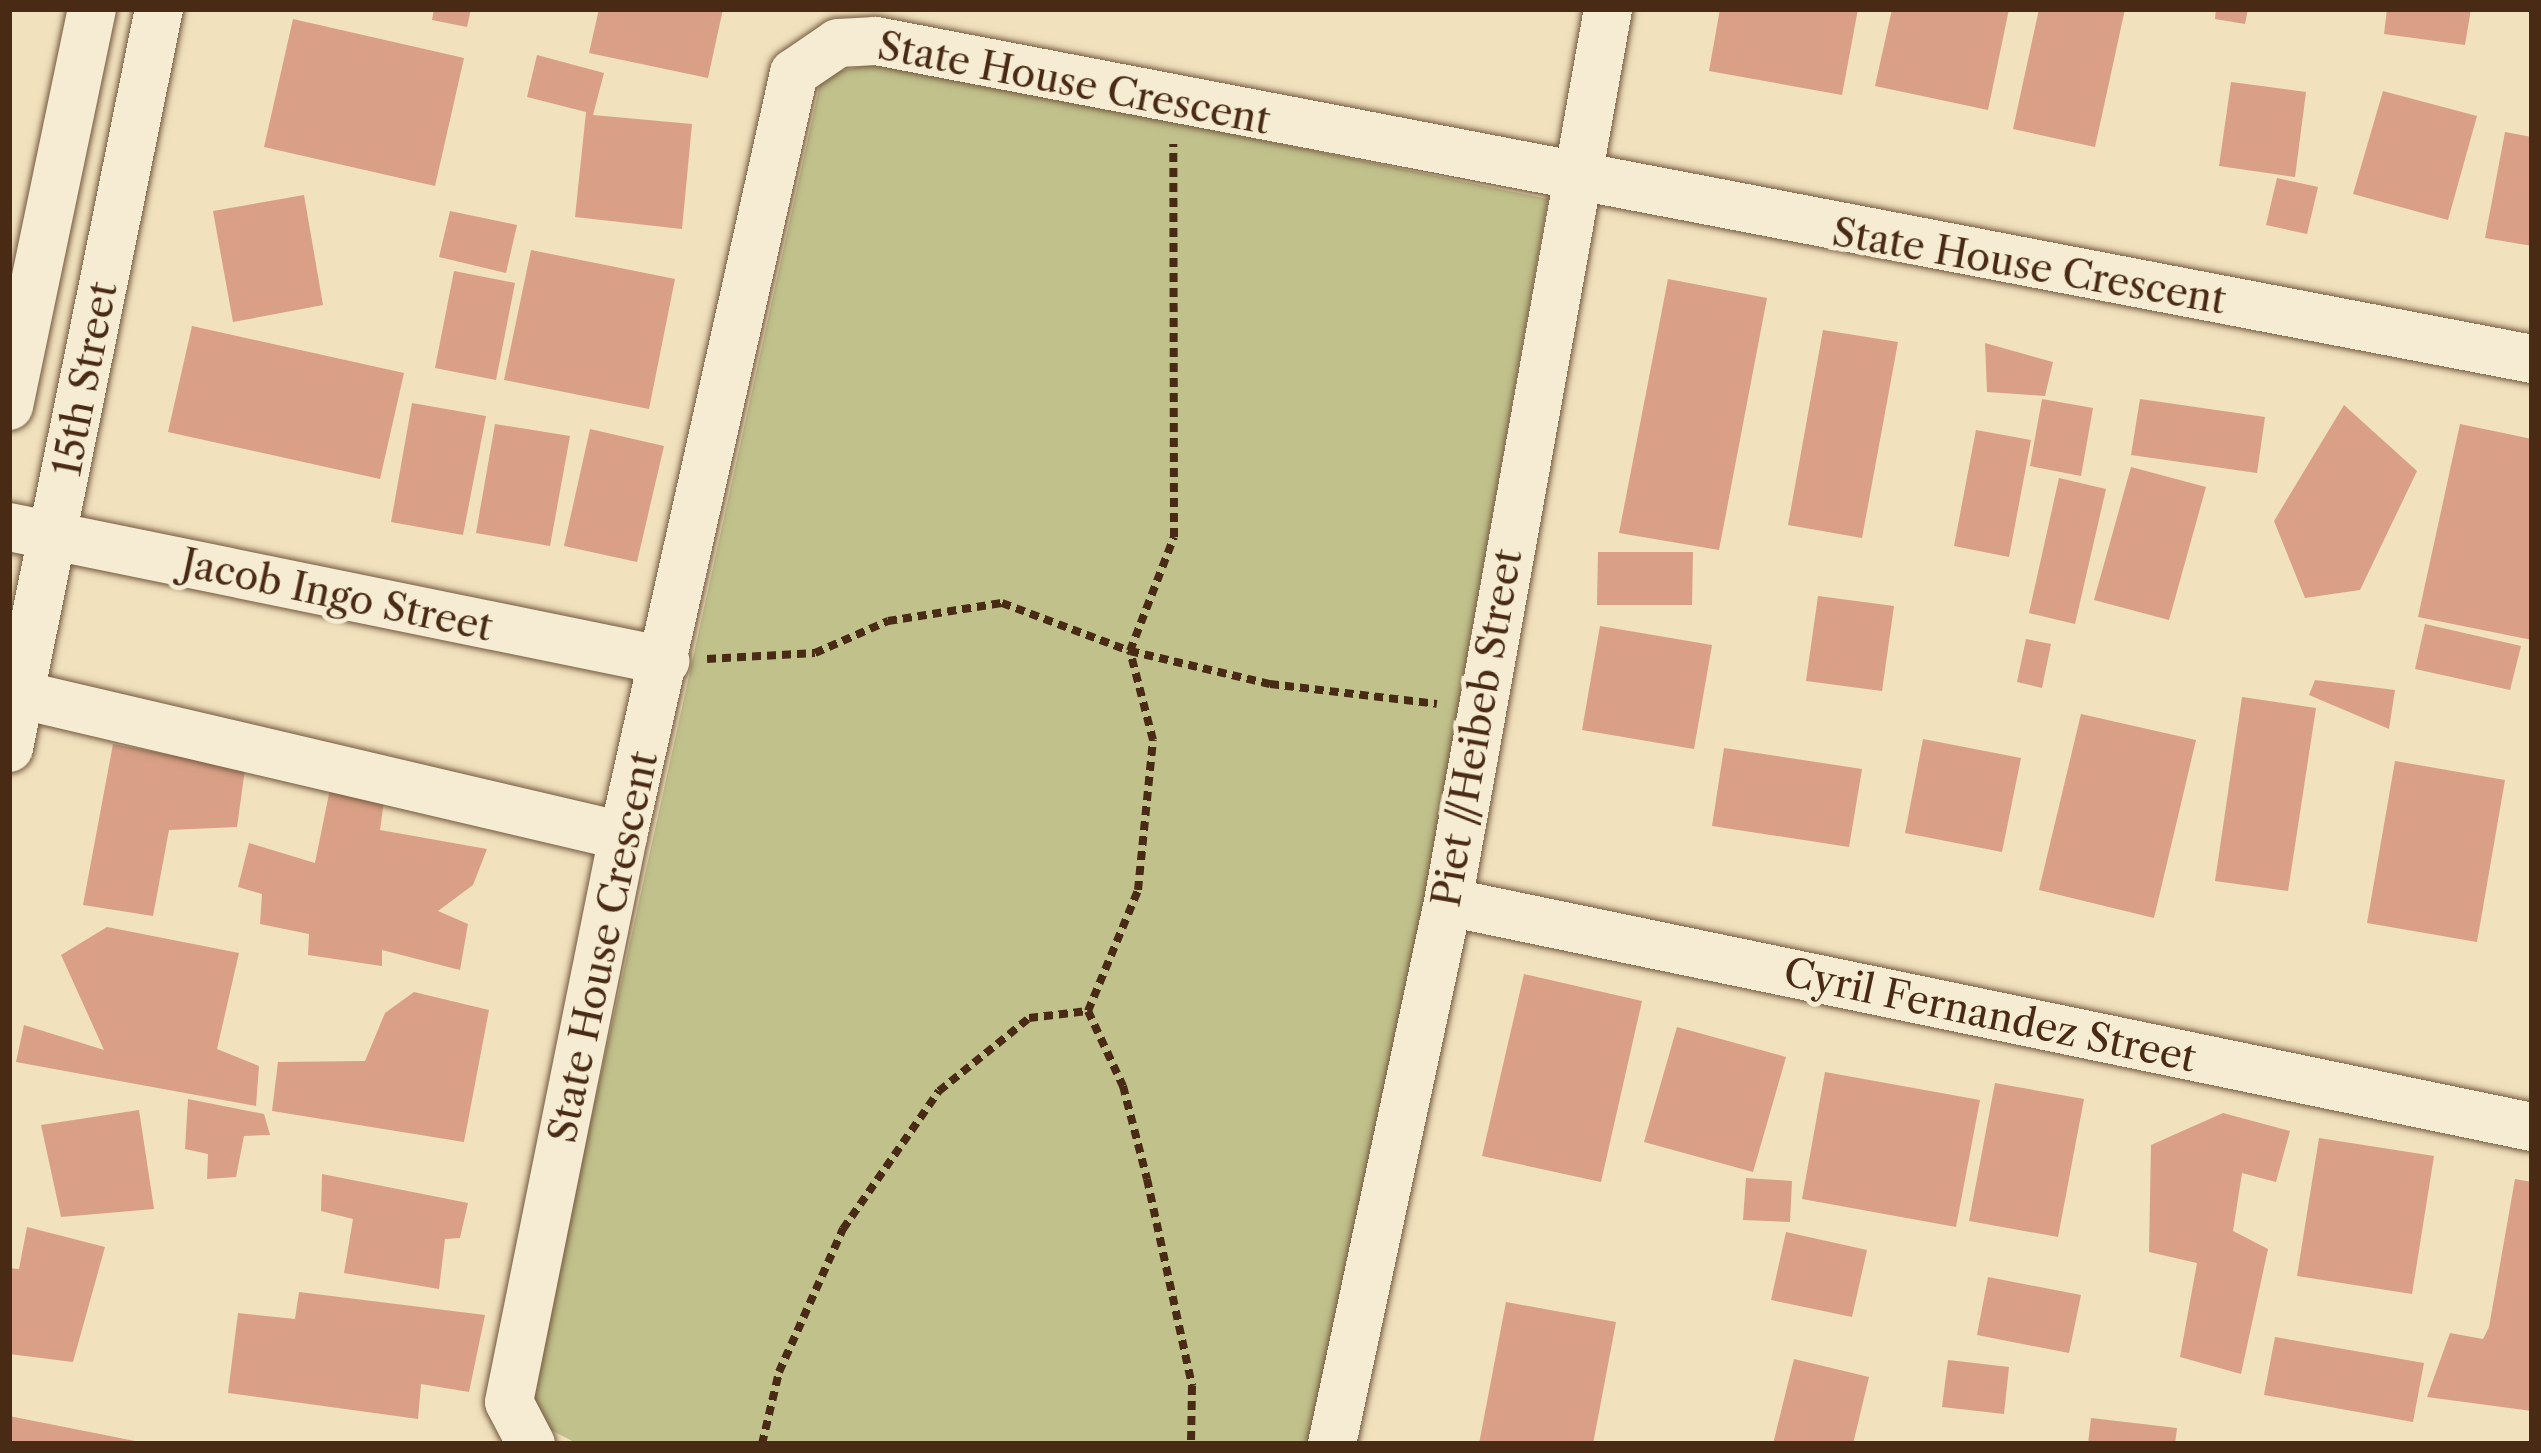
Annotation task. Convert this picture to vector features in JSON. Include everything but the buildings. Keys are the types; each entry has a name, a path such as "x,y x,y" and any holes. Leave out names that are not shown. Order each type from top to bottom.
{"street":[{"name":"15th Street","path":"9,406 92,9"},
{"name":"15th Street","path":"9,748 31,532 159,9"},
{"name":"Piet //Heibeb Street","path":"1332,1444 1448,902 1573,182 1608,9"},
{"name":"State House Crescent","path":"531,1444 509,1402 623,836 794,73 838,44 876,40 1573,182 2532,359"},
{"name":"Jacob Ingo Street","path":"31,532 665,662"},
{"path":"14,693 623,836"},
{"name":"Cyril Fernandez Street","path":"1448,902 2532,1127"}],"path":[{"path":"1172,100 1174,537 1130,651 1153,740 1138,890 1088,1011 1147,1179 1192,1386 1191,1444"},
{"path":"665,662 815,653 888,621 1002,603 1130,651 1270,684 1480,709"},
{"path":"762,1444 779,1372 842,1229 939,1090 1029,1018 1088,1011"}],"green space":[{"path":"883,62 1548,199 1421,919 1312,1444 578,1444 545,1427 530,1394 822,75"}]}
